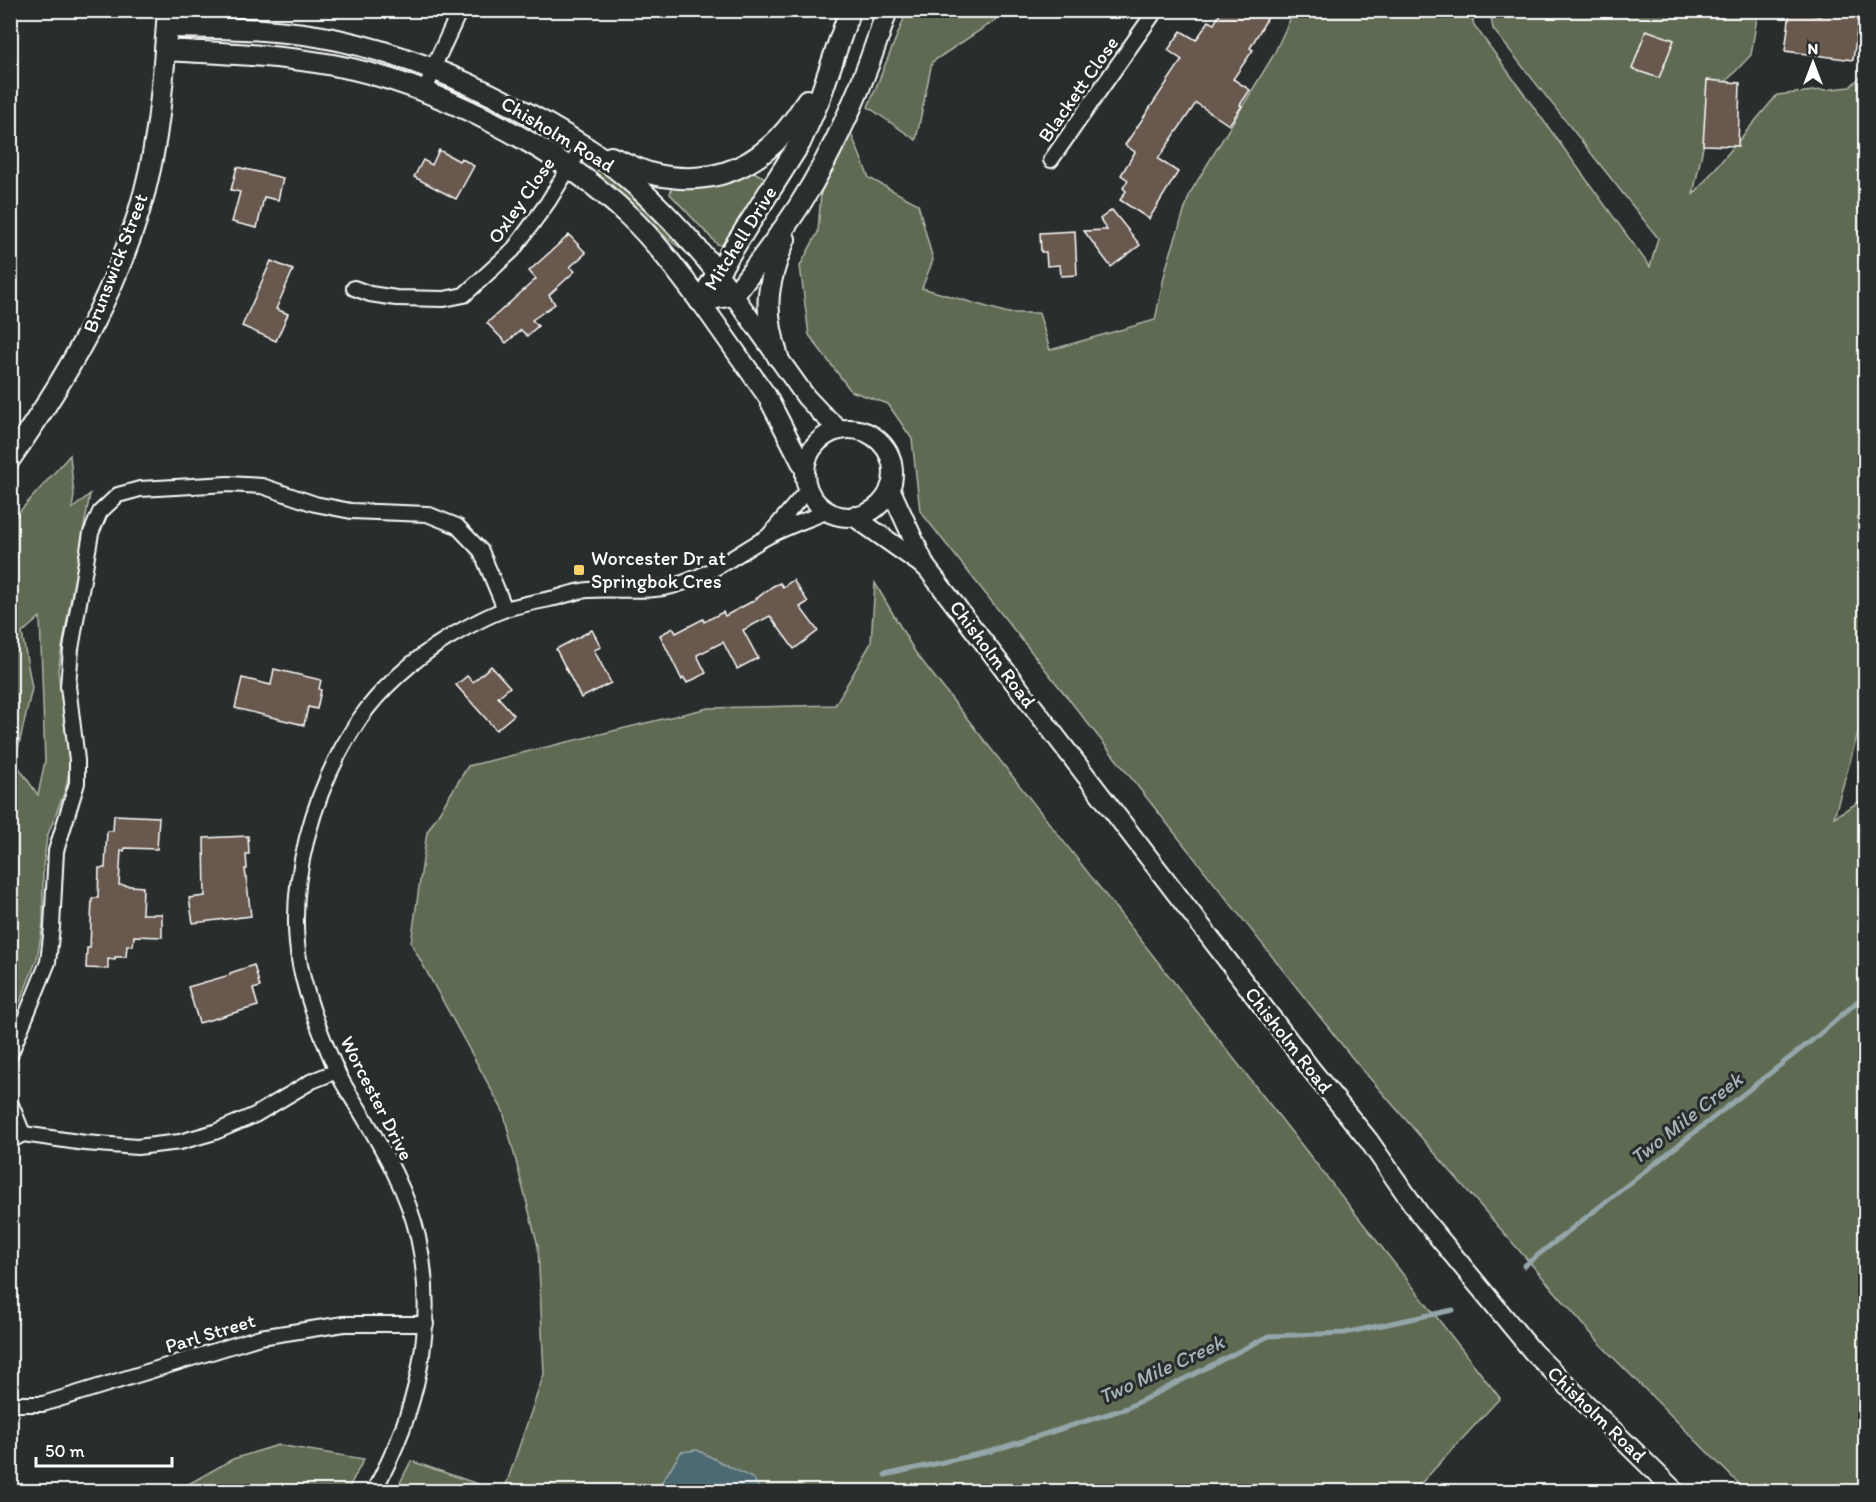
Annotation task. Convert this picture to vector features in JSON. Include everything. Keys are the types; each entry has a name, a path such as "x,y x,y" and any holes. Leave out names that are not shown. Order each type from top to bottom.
{"main road":[{"name":"Mitchell Drive","path":"700,301 800,143 819,100 850,10"},
{"name":"Mitchell Drive","path":"700,301 734,295 799,206 843,125 887,10"},
{"name":"Chisholm Road","path":"167,19 291,32 338,40 387,52 481,88 583,145 624,176 654,202 688,237 717,272"},
{"name":"Brunswick Street","path":"10,459 49,404 86,338 134,228 150,169 167,19"},
{"path":"583,145 651,174 682,179 712,177 738,168 782,137 796,119 838,48"},
{"name":"Chisholm Road","path":"165,50 287,58 334,65 384,77 426,91 482,117 568,167 600,190 659,248 700,301"},
{"path":"778,357 768,317 768,299 777,260 799,206"}],"street":[{"path":"426,91 433,68 460,10"},
{"name":"Blackett Close","path":"1051,160 1156,10"},
{"name":"Oxley Close","path":"354,288 370,294 396,298 444,299 464,295 513,250 548,202 583,145"},
{"name":"Chisholm Road","path":"717,272 806,397 840,430"},
{"name":"Chisholm Road","path":"700,301 767,396 805,470"},
{"path":"852,429 863,431 882,444 892,465 890,488 884,499 865,513 853,516 840,516 816,502 808,489 805,470 808,456 815,444 827,435 840,430 852,429"},
{"path":"10,1055 48,963 56,851 77,783 77,760 68,686 70,648 91,533 100,512 118,495 140,489 228,484 262,486 315,504 351,511 427,514 457,526 481,551 505,609"},
{"name":"Chisholm Road","path":"890,488 926,567 1310,1068 1369,1141 1421,1216 1533,1352 1676,1491"},
{"name":"Worcester Drive","path":"768,536 808,489"},
{"name":"Worcester Drive","path":"373,1491 396,1448 408,1417 418,1380 426,1324 424,1269 409,1207 378,1141 337,1071 314,1013 300,964 296,906 302,853 316,807 337,759 359,719 392,680 447,639 505,609 586,590 662,588 710,573 768,536 828,511"},
{"name":"Chisholm Road","path":"853,516 926,567"},
{"path":"10,1102 17,1138 137,1147 180,1142 215,1131 255,1115 312,1082 337,1071"},
{"name":"Parl Street","path":"10,1404 43,1404 261,1337 344,1324 426,1324"}],"green space":[{"path":"907,11 1009,11 932,62 916,140 868,107"},
{"path":"1294,11 1470,11 1474,25 1650,267 1658,238 1493,29 1490,11 1758,11 1751,55 1714,94 1693,195 1777,95 1850,87 1865,72 1866,705 1834,817 1865,798 1865,1491 1746,1491 1603,1347 1354,1060 920,511 912,439 888,404 851,391 809,335 800,266 818,232 821,192 851,133 869,178 918,204 933,260 922,288 1008,313 1039,313 1050,350 1155,320 1166,268 1190,193 1273,56"},
{"path":"598,169 611,172 696,259 669,240 632,204 595,175"},
{"path":"752,171 769,180 722,246 717,244 670,194 672,185"},
{"path":"70,455 74,495 72,509 90,494 58,670 70,766 66,788 47,837 43,867 43,924 37,959 11,1025 13,862 11,865 11,521","holes":["40,617 45,761 38,795 15,762 32,688 22,633"]},
{"path":"875,583 915,652 1500,1398 1414,1491 504,1491 544,1374 538,1246 503,1111 411,943 427,832 468,766 708,708 835,705 871,643"},
{"path":"278,1445 364,1459 347,1491 176,1491 233,1459"},
{"path":"411,1461 498,1491 396,1491"}],"water":[{"path":"697,1450 754,1479 760,1491 656,1491 681,1452"}],"building":[{"path":"1222,10 1272,10 1250,48 1253,50 1233,79 1250,90 1229,125 1196,103 1158,159 1178,172 1149,219 1120,200 1126,191 1123,188 1128,180 1121,175 1135,152 1125,145 1182,60 1168,50 1181,31 1196,40 1209,21 1214,24"},
{"path":"1821,10 1860,10 1853,60 1785,51 1790,12 1820,16"},
{"path":"1646,30 1674,40 1659,78 1632,69"},
{"path":"1707,80 1740,83 1738,146 1703,145"},
{"path":"439,150 459,161 461,158 474,166 456,199 414,177 423,160 432,165"},
{"path":"237,167 283,178 278,200 264,197 257,228 232,222 240,192 231,190"},
{"path":"1112,210 1140,245 1111,267 1084,231 1107,230 1100,219"},
{"path":"1075,231 1077,275 1061,276 1060,265 1047,266 1046,252 1041,252 1040,233"},
{"path":"569,235 586,253 570,267 575,271 549,295 555,304 532,320 538,326 527,336 521,330 506,343 487,323 536,279 529,271"},
{"path":"271,261 293,270 276,309 288,314 276,341 242,326"},
{"path":"793,580 808,602 800,607 818,631 794,649 770,616 743,630 758,658 737,669 723,642 697,655 706,673 687,683 684,678 682,680 660,635 673,628 676,633 723,612 725,616 753,601 773,586 780,583 783,587"},
{"path":"592,630 601,647 594,650 611,683 581,698 556,649"},
{"path":"491,666 510,687 498,697 514,715 496,730 456,685 467,676 473,682"},
{"path":"274,669 321,680 317,709 308,707 304,725 235,708 242,678 271,685"},
{"path":"114,815 159,817 157,849 125,848 124,851 121,850 119,885 143,887 142,914 162,914 162,937 134,936 133,946 127,946 126,957 108,959 108,969 86,968 87,948 90,948 92,898 98,898 99,868 105,868 107,831 113,831"},
{"path":"248,836 249,854 246,854 247,869 245,869 251,916 193,923 189,898 205,896 204,838"},
{"path":"254,965 260,987 253,989 258,1006 199,1023 188,987 230,975 230,973"}],"waterway":[{"name":"Two Mile Creek","path":"1524,1266 1820,1034 1866,994"},
{"name":"Two Mile Creek","path":"885,1475 988,1452 1127,1408 1269,1336 1345,1333 1453,1310"}],"place":[{"name":"Worcester Dr at Springbok Cres","path":"579,570"}]}
